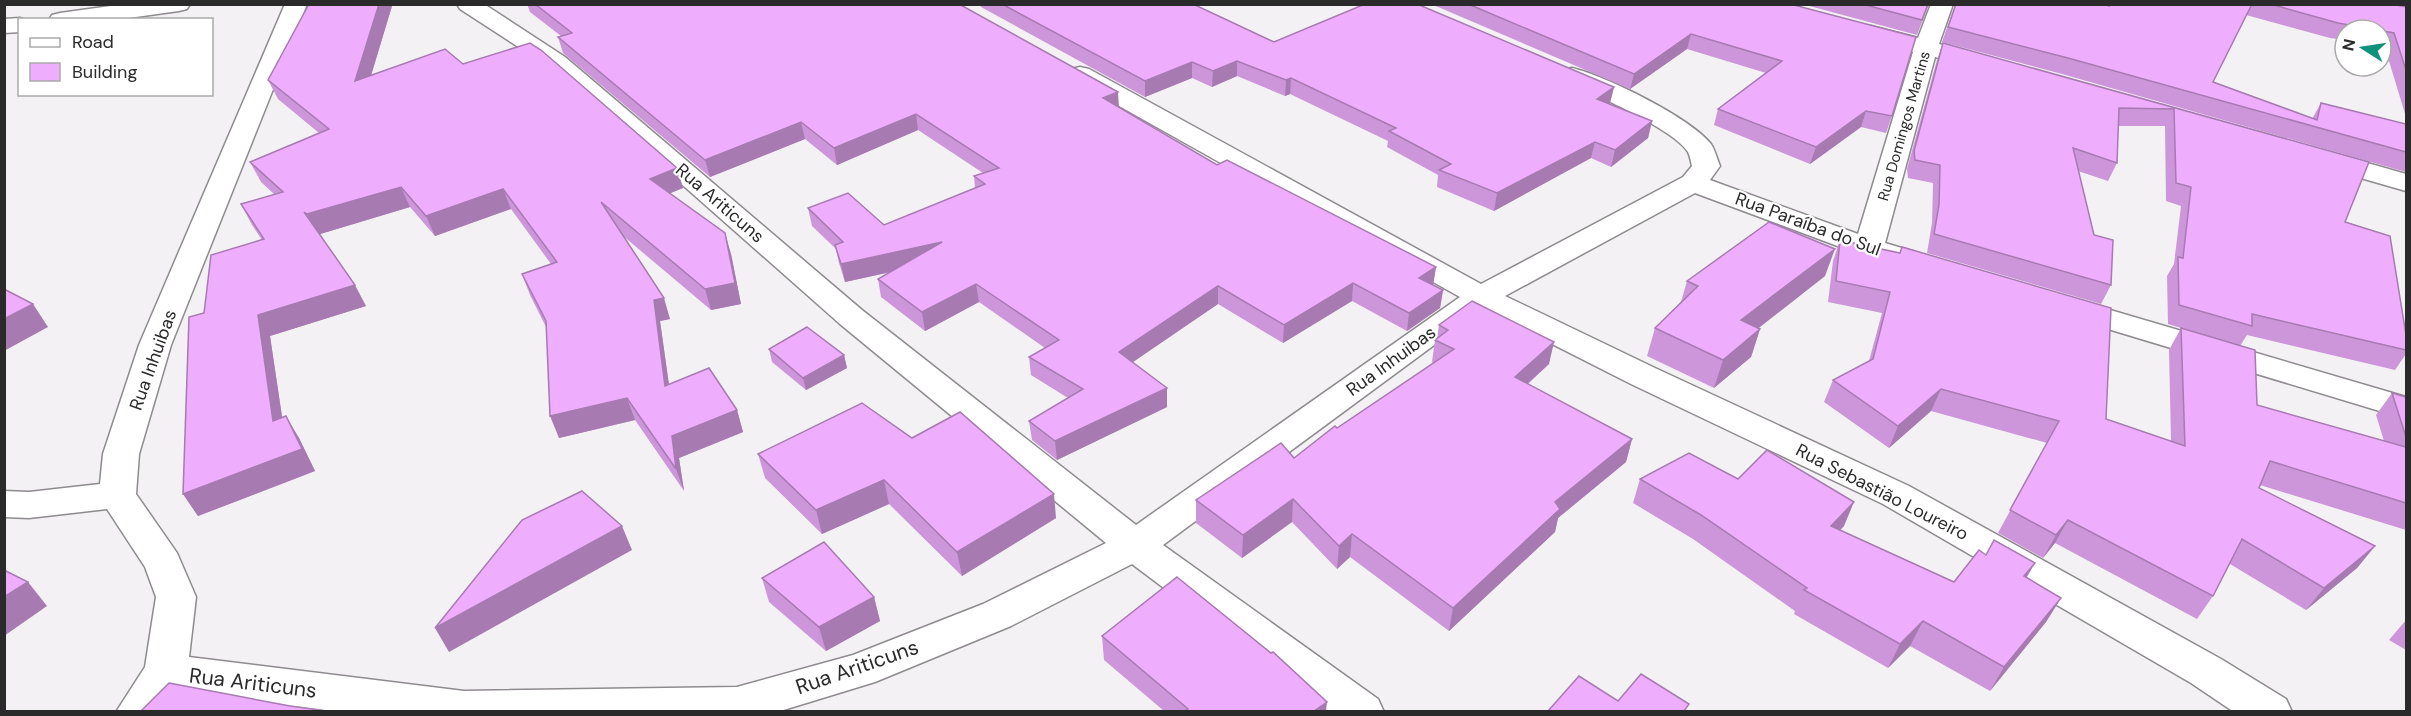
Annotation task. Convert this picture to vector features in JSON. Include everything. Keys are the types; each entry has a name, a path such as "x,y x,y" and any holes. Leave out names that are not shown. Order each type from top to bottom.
{"street":[{"path":"75,18 179,4"},
{"name":"Rua Inhuibas","path":"117,495 121,454 155,345 296,4"},
{"name":"Rua Ariticuns","path":"468,4 557,62 851,317 1135,545 1362,711"},
{"name":"Rua Domingos Martins","path":"1869,248 1926,48 1942,4"},
{"path":"1850,28 2006,69"},
{"name":"Rua Sebastião Loureiro","path":"1058,62 1481,296 1643,376 1896,495 2206,671 2270,711"},
{"path":"1553,67 1616,94 1672,126 1700,148 1707,166 1693,183"},
{"path":"2304,153 2406,183"},
{"name":"Rua Inhuibas","path":"1135,545 1481,296 1693,183"},
{"name":"Rua Paraíba do Sul","path":"1693,183 1869,248 1926,265"},
{"path":"2041,299 2406,408"},
{"path":"4,504 29,505 117,495 163,563 176,597 166,672 138,711"},
{"name":"Rua Ariticuns","path":"166,672 464,709 737,705 860,670 997,615 1135,545"}],"building":[{"path":"309,4 379,4 355,81 445,49 463,64 530,43 677,168 650,179 725,233 735,283 705,289 601,202 664,298 654,300 665,386 709,368 737,410 672,436 676,469 627,398 550,416 546,321 522,274 557,262 503,189 426,216 401,187 307,214 304,212 355,285 258,315 273,421 286,416 302,449 183,494 189,317 204,313 211,255 264,239 241,204 283,192 250,162 329,129 268,80"},
{"path":"535,4 959,4 1118,92 1103,98 1217,165 1227,160 1436,267 1419,278 1443,290 1409,313 1353,283 1284,325 1218,286 1119,352 1167,388 1055,441 1029,421 1083,389 1029,357 1059,340 976,284 922,312 878,279 942,242 841,264 835,245 843,242 808,208 848,193 884,225 985,184 974,176 999,168 916,114 834,148 801,122 705,160 558,37 572,33"},
{"path":"1002,4 1193,4 1274,42 1365,4 1417,4 1614,87 1597,99 1652,121 1615,150 1595,142 1497,193 1439,170 1451,164 1389,131 1396,128 1291,78 1286,80 1237,61 1213,71 1192,62 1145,81"},
{"path":"1468,4 1790,4 1916,37 1892,116 1866,111 1816,147 1718,109 1782,61 1691,34 1634,74"},
{"path":"1862,4 1928,4 1922,20"},
{"path":"1956,4 2103,4 2109,6 2110,4 2252,4 2213,82 2317,120 2321,103 2406,124 2406,152 1948,27"},
{"path":"2270,4 2392,4 2406,7 2406,70 2393,33 2393,18 2333,18 2333,22"},
{"path":"1943,43 2369,162 2345,222 2390,236 2406,335 2406,350 2252,314 2252,326 2179,305 2178,257 2183,258 2191,187 2176,183 2174,109 2119,108 2117,163 2073,148 2094,235 2113,240 2111,285 1934,234 1939,205 1940,165 1915,160 1914,151"},
{"path":"1769,222 1835,249 1741,320 1760,329 1723,360 1655,328 1698,286 1687,281"},
{"path":"1840,240 1900,253 1902,247 2111,308 2106,419 2185,446 2181,328 2255,350 2257,405 2406,447 2406,503 2270,461 2259,488 2375,546 2324,588 2242,539 2213,596 2068,520 2056,535 2010,510 2059,421 1941,389 1898,426 1833,380 1873,359 1890,292 1836,281"},
{"path":"4,289 33,304 4,319"},
{"path":"1472,301 1554,342 1515,377 1632,439 1555,502 1560,509 1453,608 1352,534 1339,546 1293,499 1243,535 1196,500 1281,443 1294,458 1335,426 1337,428 1454,349 1435,340 1448,330 1439,325"},
{"path":"807,327 844,355 803,378 769,349"},
{"path":"2392,393 2406,397 2406,437"},
{"path":"862,403 912,438 960,412 1054,494 957,552 884,480 816,510 758,454"},
{"path":"1767,450 1854,502 1831,526 1954,582 1979,550 1986,555 1994,540 2035,563 2024,576 2061,598 2004,667 1923,621 1900,644 1804,590 1807,588 1701,515 1640,479 1689,453 1738,479"},
{"path":"582,491 622,526 435,628 522,520"},
{"path":"824,542 874,597 819,627 762,578"},
{"path":"4,570 28,582 4,597"},
{"path":"1177,577 1271,653 1273,652 1327,702 1314,711 1185,711 1188,709 1102,636"},
{"path":"1641,674 1689,704 1684,711 1548,711 1579,676 1618,701"},
{"path":"169,683 290,706 327,711 141,711"}]}
